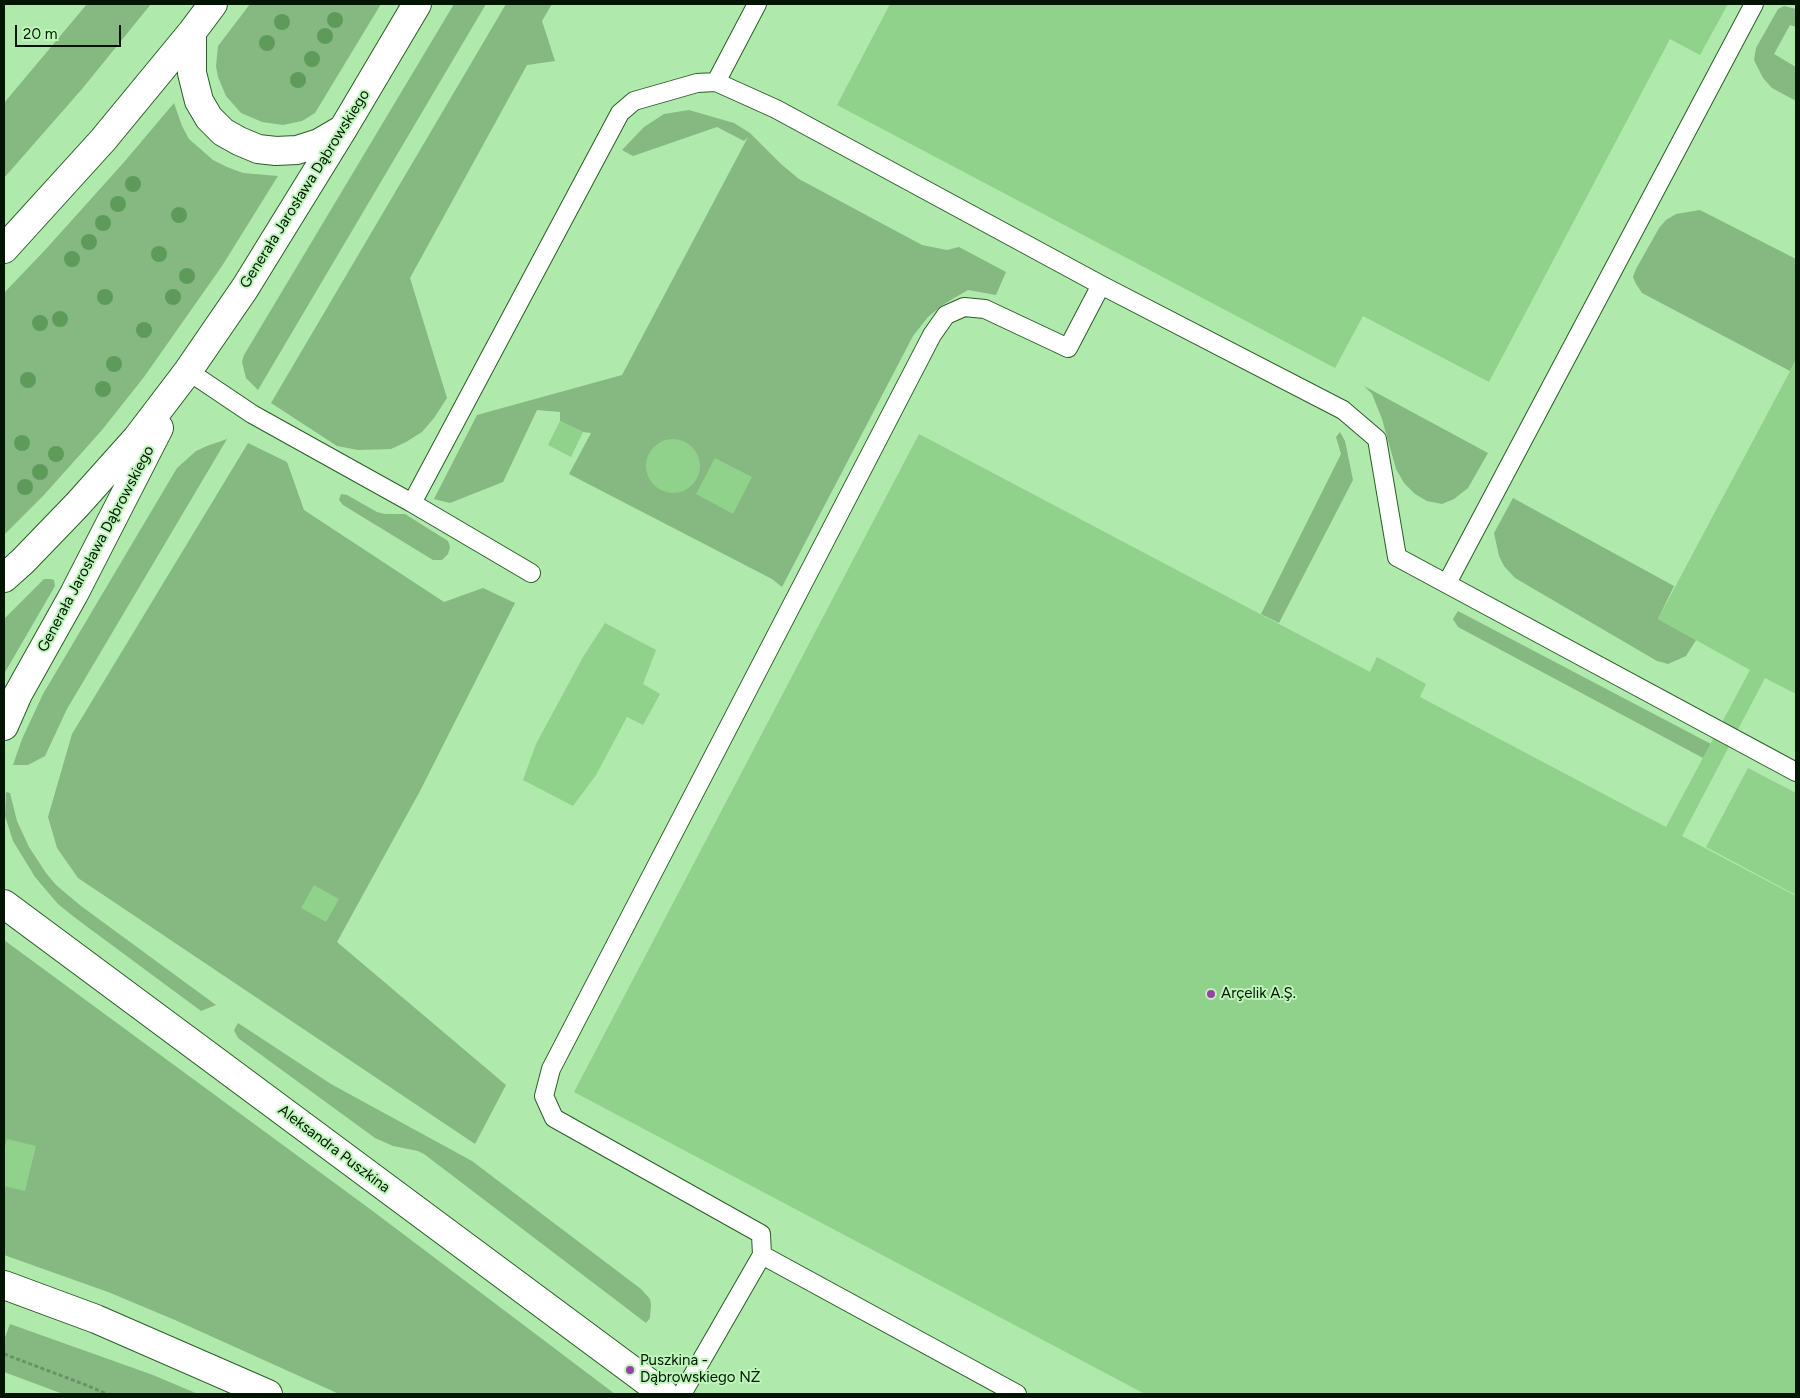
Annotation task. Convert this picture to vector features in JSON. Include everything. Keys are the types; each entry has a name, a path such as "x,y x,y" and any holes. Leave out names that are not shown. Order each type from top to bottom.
{"main road":[{"path":"4,248 103,140 213,4"},
{"name":"Generała Jarosława Dąbrowskiego","path":"4,578 77,505 137,438 188,371 245,288 418,4"},
{"path":"192,32 192,73 199,101 209,118 223,132 239,141 258,148 276,151 304,148 343,129"},
{"name":"Generała Jarosława Dąbrowskiego","path":"4,726 18,694 74,594 188,371"},
{"name":"Aleksandra Puszkina","path":"5,903 664,1394"},
{"path":"4,1285 96,1319 268,1394"}],"lane":[{"path":"716,82 757,4"},
{"path":"1447,584 1754,4"},
{"path":"412,504 620,113 634,101 697,83 716,82 776,109 1101,285 1343,410 1377,439 1397,557 1796,772"},
{"path":"682,1394 762,1255 761,1234 554,1118 544,1096 551,1069 932,335 946,315 964,307 985,309 1068,348 1101,285"},
{"path":"188,371 252,414 531,573"},
{"path":"762,1255 1017,1394"}],"path":[{"path":"4,1354 107,1394"}],"green space":[{"path":"87,4 151,4 82,89 4,178 4,103"},
{"path":"250,4 381,4 315,113 302,121 283,125 262,122 241,113 226,96 218,77 216,66 218,46"},
{"path":"454,4 486,4 258,390 246,378 242,362 244,355"},
{"path":"506,4 552,4 542,21 555,61 527,65 410,278 447,398 422,432 391,449 358,450 337,446 271,403"},
{"path":"1784,6 1796,9 1796,27 1790,25 1774,54 1796,67 1796,101 1772,88 1763,78 1754,60 1756,48 1778,9"},
{"path":"174,103 189,139 213,160 243,173 278,176 222,266 144,377 102,430 44,495 4,535 4,293 125,161"},
{"path":"689,110 734,123 750,133 799,179 922,245 947,250 959,247 1006,272 996,295 968,290 944,304 928,317 913,336 782,587 772,579 569,474 591,433 583,432 560,421 560,412 537,410 503,482 450,503 434,499 477,415 622,375 748,137 744,141 717,127 633,156 622,150 644,127 664,114"},
{"path":"1700,210 1796,259 1796,360 1790,371 1642,293 1636,284 1633,277 1636,269 1659,228 1666,220 1676,214"},
{"path":"1364,386 1488,453 1468,488 1454,499 1442,504 1427,501 1415,494 1404,483 1396,469 1382,419 1372,394"},
{"path":"1340,432 1345,441 1353,480 1279,623 1261,614 1341,454 1336,437"},
{"path":"227,439 67,709 45,756 28,765 13,765 22,739 43,694 177,468 196,451"},
{"path":"248,443 287,462 304,510 444,602 483,588 515,603 420,791 337,942 506,1085 475,1144 78,878 57,848 48,817 72,734"},
{"path":"341,494 347,495 377,512 405,514 448,541 450,547 448,554 442,560 433,560 343,505 339,500"},
{"path":"1513,498 1674,586 1658,619 1696,640 1686,656 1668,664 1657,661 1515,578 1504,566 1499,556 1494,533"},
{"path":"44,579 54,580 55,586 4,674 4,619"},
{"path":"1458,611 1711,744 1703,758 1458,627 1453,619"},
{"path":"6,792 10,793 17,821 29,847 56,885 81,906 216,1005 201,1011 58,904 35,877 13,841 5,816"},
{"path":"4,940 374,1212 615,1394 339,1394 108,1292 4,1255"},
{"path":"238,1023 331,1084 472,1161 641,1289 650,1299 650,1318 646,1323 424,1154 393,1146 375,1138 238,1038 234,1030"},
{"path":"10,1324 153,1375 198,1394 63,1394 4,1372 4,1340"}],"building":[{"path":"890,4 1728,4 1700,55 1670,39 1489,382 1363,316 1335,368 837,105"},
{"name":"Arçelik A.Ş.","path":"1796,360 1796,694 1765,678 1682,836 1796,896 1796,1394 1145,1394 574,1092 919,434 1370,672 1377,657 1426,684 1420,697 1666,827 1750,670 1658,619"},
{"path":"560,421 583,432 571,457 548,445"},
{"path":"668,439 678,439 688,443 696,451 700,466 696,481 688,489 678,493 668,493 658,489 650,481 646,471 646,461 650,451 658,443"},
{"path":"715,458 752,477 733,514 696,494"},
{"path":"605,623 656,650 643,684 660,694 643,725 627,717 596,775 573,806 523,780 536,744 583,657"},
{"path":"1748,768 1796,793 1796,895 1706,847"},
{"path":"314,885 339,899 326,922 301,908"},
{"path":"7,1139 36,1146 25,1191 4,1186 4,1151"}],"place":[{"name":"Arçelik A.Ş.","path":"1211,994"},
{"name":"Puszkina - Dąbrowskiego NŻ","path":"630,1370"}]}
